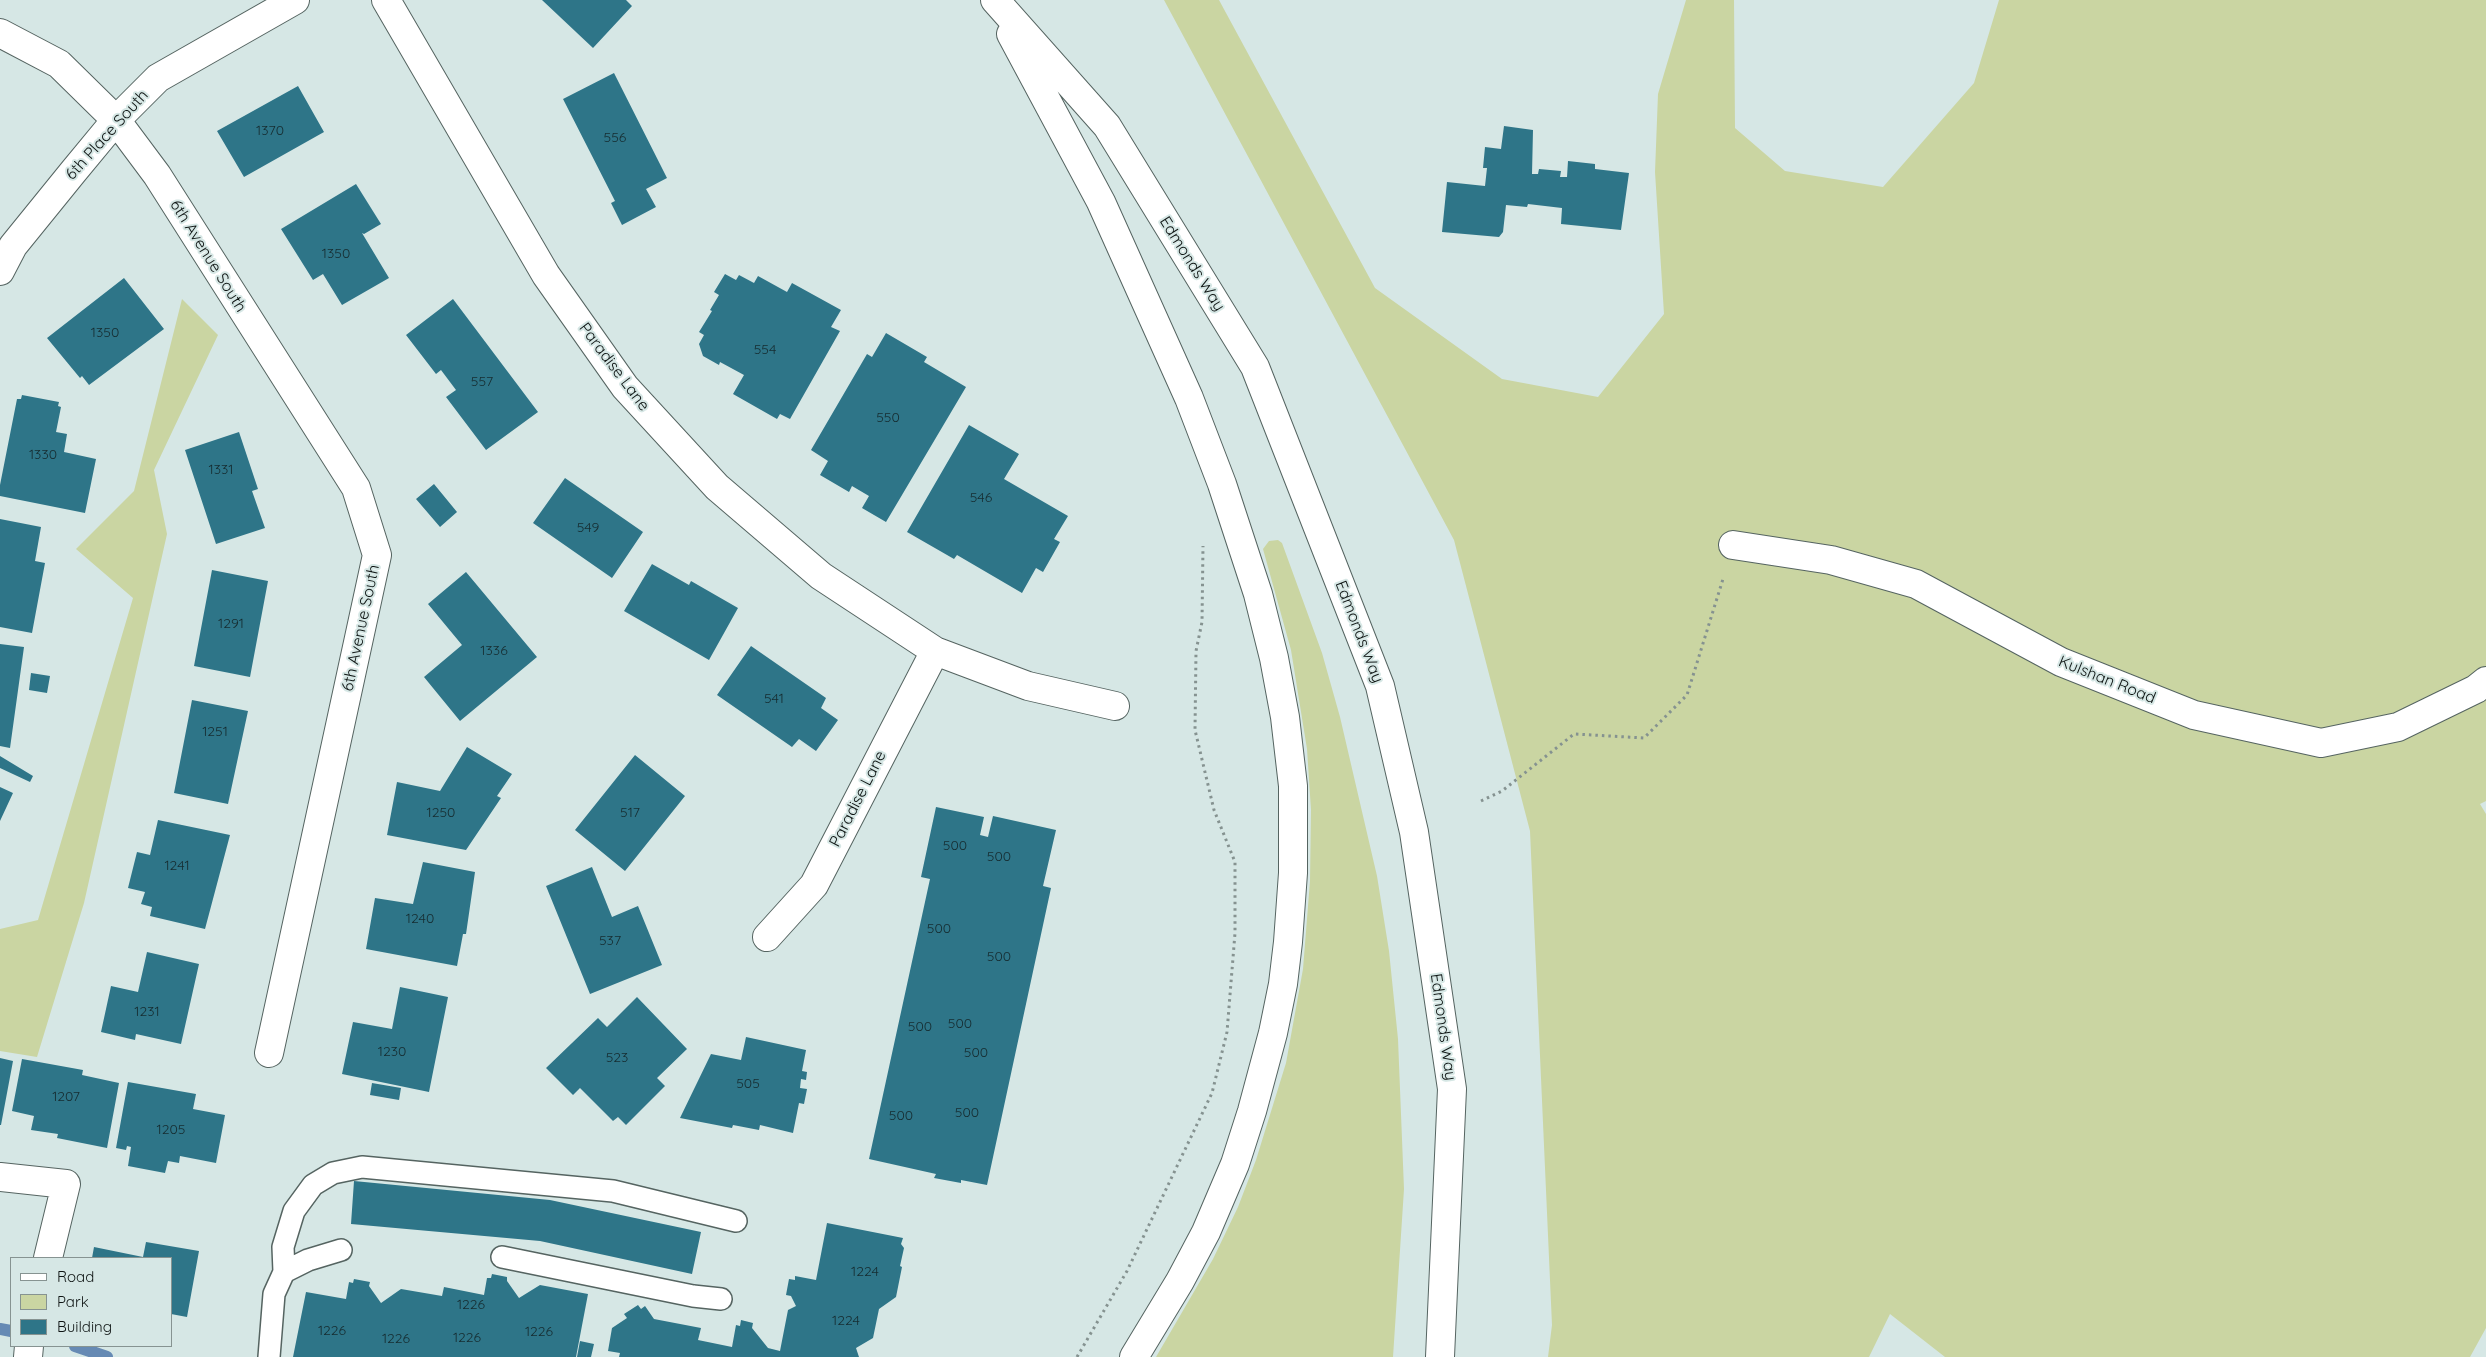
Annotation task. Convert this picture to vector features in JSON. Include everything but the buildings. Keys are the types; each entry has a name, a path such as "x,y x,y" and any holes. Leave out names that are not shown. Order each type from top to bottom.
{"street":[{"name":"6th Place South","path":"0,271 13,246 116,120 158,78 295,0"},
{"name":"Paradise Lane","path":"386,0 546,275 624,387 717,487 813,569 935,651 1028,686 1115,706"},
{"name":"Edmonds Way","path":"994,0 1101,202 1189,398 1219,476 1252,577 1274,658 1285,717 1293,786 1293,881 1287,950 1273,1033 1252,1112 1235,1164 1209,1226 1180,1281 1134,1357"},
{"name":"Edmonds Way","path":"994,0 1107,126 1255,366 1380,686 1414,832 1452,1089 1440,1357"},
{"name":"6th Avenue South","path":"0,33 59,64 116,120 157,175 356,488 377,555 269,1053"},
{"name":"Kulshan Road","path":"1733,545 1831,560 1916,584 2061,662 2176,708 2194,715 2321,744 2398,727 2476,689 2486,681"},
{"name":"Paradise Lane","path":"767,937 814,885 935,651"},
{"path":"0,1177 66,1184 48,1257"}],"lane":[{"path":"269,1357 274,1294 284,1272 283,1247 294,1212 314,1185 333,1173 362,1167 613,1191 736,1221"},
{"path":"284,1272 308,1260 340,1250"},
{"path":"502,1257 693,1296 721,1299"}],"path":[{"path":"1078,1357 1127,1271 1212,1093 1227,1032 1236,933 1235,862 1214,810 1195,730 1196,650 1202,622 1205,561 1203,538"},
{"path":"1481,801 1502,791 1574,734 1644,738 1687,695 1733,545"}],"green space":[{"path":"1164,0 1219,0 1375,288 1502,379 1598,397 1664,314 1655,172 1658,94 1686,0 1734,0 1735,128 1785,171 1883,187 1974,83 1999,0 2486,0 2486,801 2480,804 2486,814 2486,1328 2470,1357 1945,1357 1890,1314 1869,1357 1548,1357 1552,1325 1530,831 1454,540"},
{"path":"182,299 218,335 154,470 167,534 84,903 37,1057 0,1051 0,929 38,920 133,598 76,549 134,491"},
{"path":"1278,540 1282,543 1322,653 1340,717 1377,876 1389,951 1398,1039 1404,1189 1393,1357 1156,1357 1213,1259 1238,1207 1256,1160 1286,1063 1303,969 1310,881 1311,810 1307,749 1291,650 1263,549 1269,541"}],"waterway":[{"path":"0,1329 10,1331"},
{"path":"78,1347 107,1357"}]}
